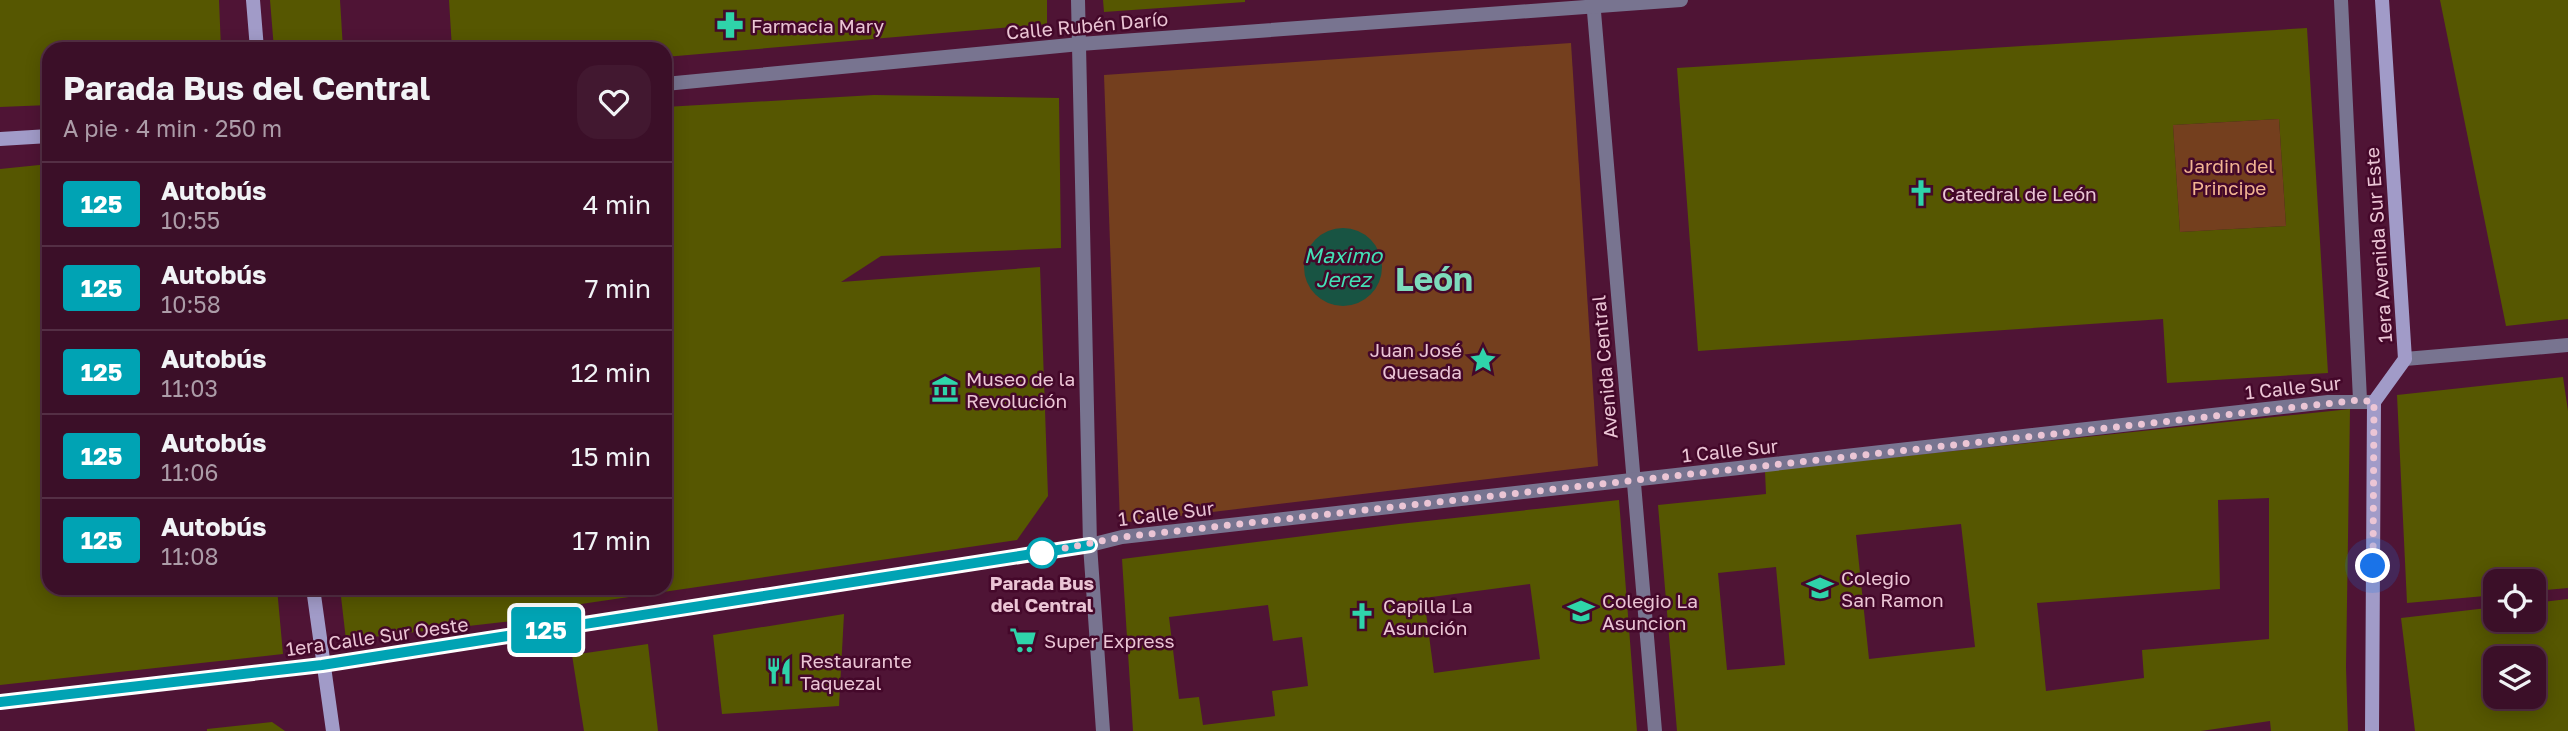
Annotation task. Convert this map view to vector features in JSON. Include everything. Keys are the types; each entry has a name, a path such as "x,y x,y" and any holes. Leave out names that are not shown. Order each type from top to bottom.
{"street":[{"path":"253,0 256,42"},
{"path":"1079,0 1090,545 1103,731"},
{"name":"Calle Rubén Darío","path":"672,83 1080,44 1593,3 1681,0"},
{"path":"2341,0 2367,401 2372,731"},
{"name":"1era Avenida Sur Este","path":"2367,401 2404,359 2382,0"},
{"name":"Avenida Central","path":"1593,3 1655,731"},
{"path":"0,139 42,136"},
{"path":"2404,359 2568,345"},
{"name":"1 Calle Sur","path":"1090,545 1122,537 2367,401"},
{"name":"1era Calle Sur Oeste","path":"0,702 322,665 1090,545"},
{"path":"314,595 332,731"}],"green space":[{"path":"1571,43 1598,466 1120,523 1104,75"},
{"name":"Jardin del Principe","path":"2279,119 2286,226 2180,232 2173,125"}],"water":[{"name":"Maximo Jerez","path":"1343,228 1358,231 1371,239 1379,252 1382,267 1379,282 1371,295 1358,303 1343,306 1328,303 1315,295 1307,282 1304,267 1307,252 1315,239 1328,231"}],"building":[{"path":"0,0 219,0 221,42 42,42 42,105 0,107"},
{"path":"270,0 340,0 343,42 273,42"},
{"path":"449,0 1047,0 1047,24 672,56 672,42 452,42"},
{"path":"1103,0 1245,0 1245,2 1104,12"},
{"path":"2440,0 2568,0 2568,319 2506,326"},
{"name":"Catedral de León","path":"2307,28 2328,373 2167,383 2163,319 1698,351 1677,68","holes":["2279,119 2286,226 2180,232 2173,125"]},
{"path":"874,95 1059,98 1061,248 881,256 841,282 1040,267 1048,496 1017,540 672,591 672,107"},
{"path":"42,165 42,595 278,595 283,654 0,685 0,169"},
{"path":"2563,377 2568,411 2568,588 2546,590 2546,569 2483,569 2483,596 2407,603 2397,395"},
{"path":"2350,409 2346,667 2348,731 2271,731 2270,721 2201,731 1677,731 1658,505 1766,494 1765,471","holes":["2269,498 2269,639 2142,650 2144,678 2046,691 2037,603 2220,589 2218,500","1961,524 1975,647 1869,659 1856,535","1776,567 1785,665 1727,670 1718,573"]},
{"name":"Colegio La Asuncion","path":"1619,500 1637,731 1133,731 1122,559 1399,524","holes":["1530,584 1540,659 1434,673 1424,598","1268,605 1273,641 1302,637 1308,686 1272,691 1275,716 1203,725 1199,697 1179,699 1169,617"]},
{"path":"341,595 642,595 581,604 582,613 346,640"},
{"path":"2568,599 2568,731 2415,731 2401,618 2483,609 2483,632 2546,632 2546,602"},
{"name":"Restaurante Taquezal","path":"844,614 839,706 722,714 713,635"},
{"path":"648,644 658,731 584,731 572,655"},
{"path":"272,722 285,731 207,731 207,729"}],"bus line":[{"name":"125","path":"0,702 322,665 1090,545"}],"place":[{"name":"Farmacia Mary","path":"730,25"},
{"name":"Catedral de León","path":"1921,193"},
{"name":"Juan José Quesada","path":"1483,360"},
{"name":"Museo de la Revolución","path":"945,389"},
{"name":"Parada Bus del Central","path":"1042,553"},
{"name":"Colegio San Ramon","path":"1820,588"},
{"name":"Colegio La Asuncion","path":"1581,611"},
{"name":"Capilla La Asunción","path":"1362,616"},
{"name":"Super Express","path":"1023,640"},
{"name":"Restaurante Taquezal","path":"779,671"}],"district":[{"name":"León","path":"1434,278"}],"route":[{"path":"1042,553 1035,554 1122,537 2360,400 2374,402 2373,566"}]}
